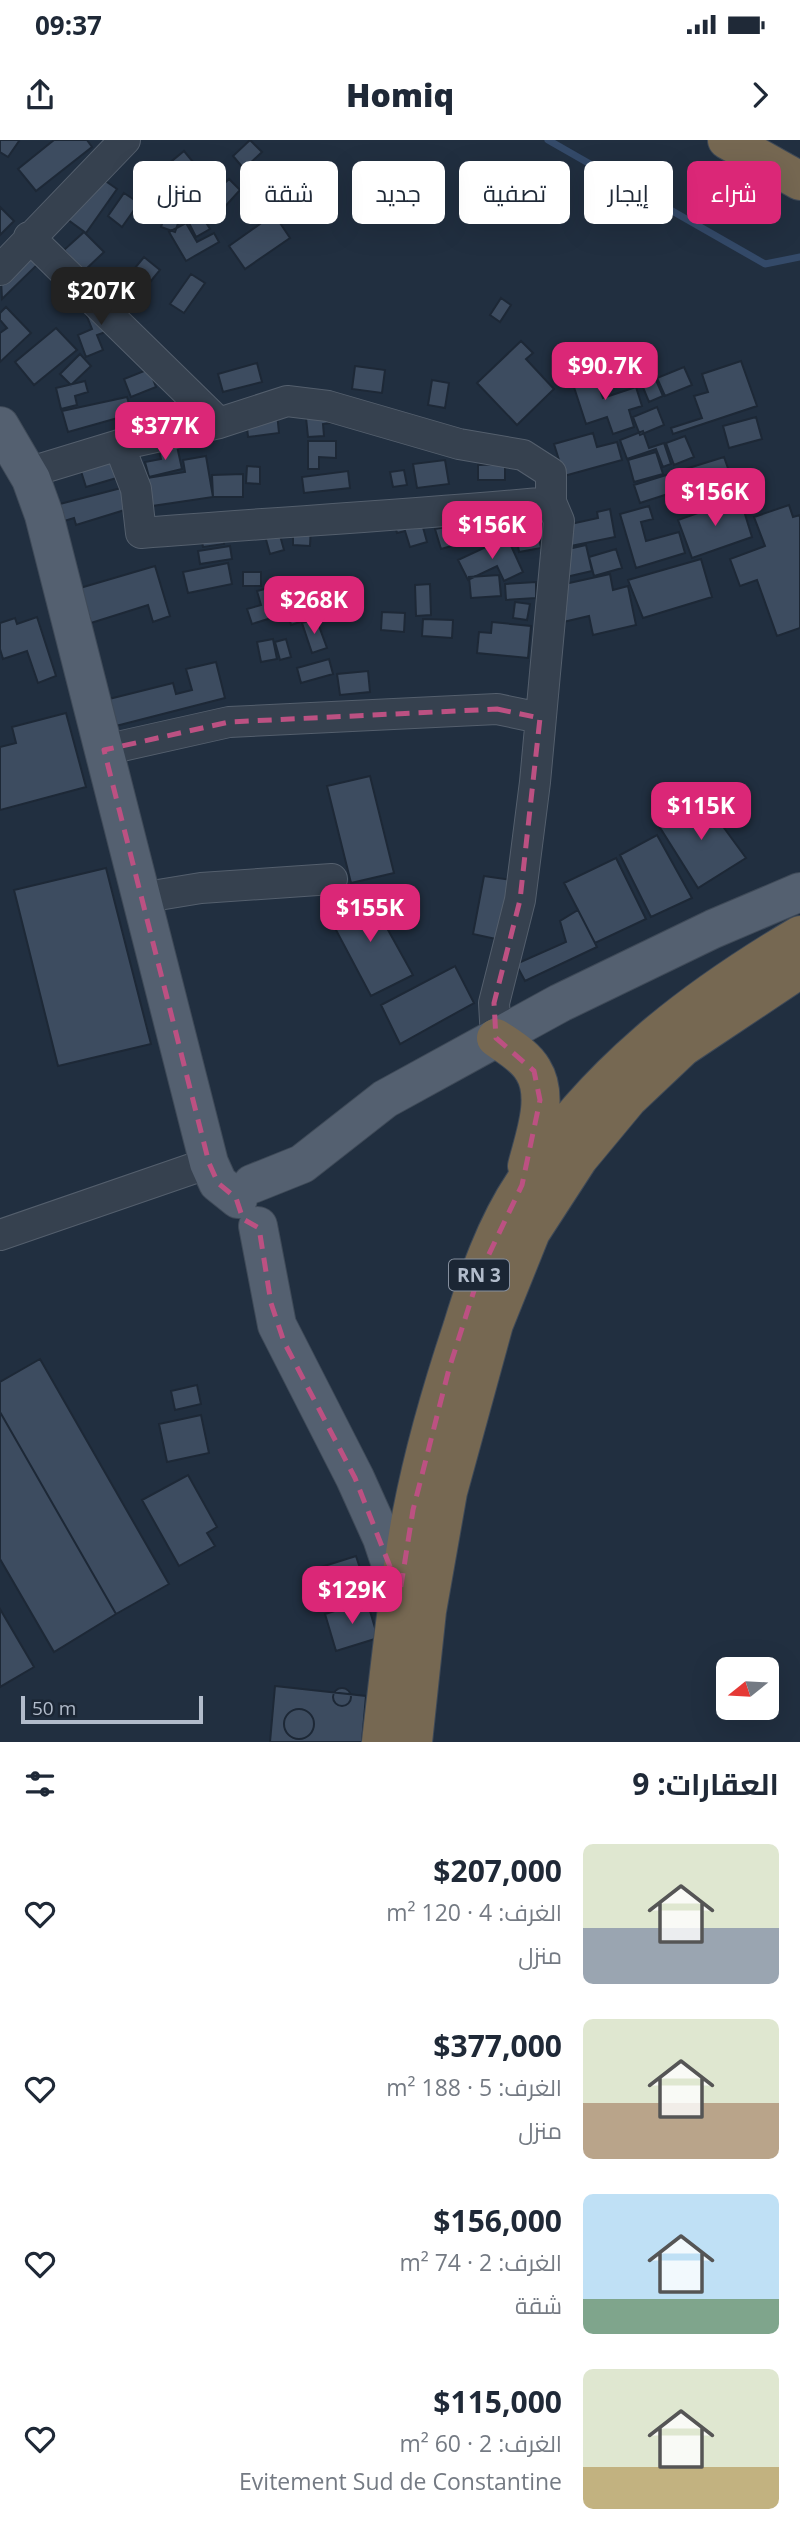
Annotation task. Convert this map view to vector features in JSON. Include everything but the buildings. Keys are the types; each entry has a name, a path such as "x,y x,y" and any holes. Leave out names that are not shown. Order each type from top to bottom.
{"highway":[{"path":"727,140 800,181"},
{"name":"RN 3","path":"381,1742 413,1510 449,1369 479,1275 522,1185 554,1140 608,1076 681,1012 800,935"},
{"name":"RN 3","path":"413,1742 427,1611 448,1492 494,1324 531,1232 579,1158 628,1099 683,1047 800,969"},
{"path":"496,1038 521,1056 534,1071 540,1100 522,1185"}],"main road":[{"path":"0,426 27,473 44,515 208,1163 218,1183 257,1204"},
{"path":"257,1204 302,1164 385,1099 496,1038 713,929 800,892"},
{"path":"257,1204 277,1325 355,1478 382,1538 400,1592"}],"street":[{"path":"0,271 29,237 125,140"},
{"path":"29,237 219,423"},
{"path":"27,473 118,445 219,423 287,401 328,406 459,444 523,455 551,472 551,502 559,521 540,718 520,900 494,1003 496,1038"},
{"path":"118,445 136,489 141,533 347,516 413,515 551,502"},
{"path":"104,750 229,722 497,709 540,718"},
{"path":"140,898 201,888 332,879"},
{"path":"0,1235 208,1163"}],"highlighted area":[{"path":"497,709 540,718 520,900 494,1003 496,1038 534,1071 540,1100 537,1128 522,1185 479,1275 449,1369 413,1510 400,1592 355,1478 284,1342 271,1303 259,1228 243,1219 236,1198 218,1183 209,1163 104,750 229,722"}],"waterway":[{"path":"548,140 765,264 800,257"}]}
